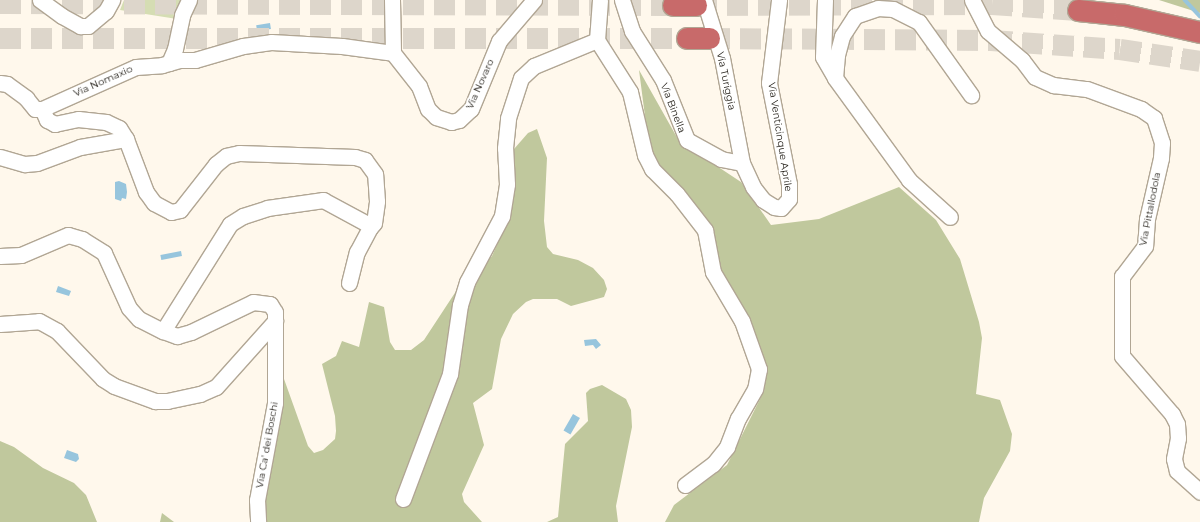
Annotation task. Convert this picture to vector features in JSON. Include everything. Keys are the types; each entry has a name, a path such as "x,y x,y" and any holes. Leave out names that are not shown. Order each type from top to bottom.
{"highway":[{"path":"673,5 700,2"},
{"path":"1078,10 1125,15 1200,32"},
{"path":"687,38 709,38"}],"street":[{"path":"40,0 62,16 80,26 88,26 106,11 112,0"},
{"path":"169,63 189,0"},
{"path":"392,0 393,53"},
{"name":"Via Novaro","path":"393,53 419,86 428,109 436,117 443,121 459,120 471,109 499,41 534,0"},
{"path":"600,0 597,40 630,92 645,155 652,169 677,194 705,230 713,272 742,321 755,351 759,369 755,389 738,418 727,447 713,464 685,484"},
{"name":"Via Binella","path":"622,0 632,32 663,80 687,140 721,159 742,163"},
{"path":"825,0 823,57 835,78 909,180 950,217"},
{"name":"Via Pittallodola","path":"972,0 988,31 1022,60 1035,77 1053,85 1086,89 1141,109 1154,118 1162,143 1161,158 1147,219 1145,246 1122,276 1122,356 1172,414 1177,424 1178,438 1174,459 1177,471 1200,492"},
{"name":"Via Turiggia","path":"700,2 722,58 742,163"},
{"name":"Via Venticinque Aprile","path":"742,163 753,187 764,200 774,207 781,208 787,204 789,184 769,83 776,5"},
{"path":"835,78 837,55 842,36 855,16 878,8 893,9 910,16 924,28 971,95"},
{"path":"403,499 450,374 460,304 467,282 502,216 507,184 505,148 508,118 521,78 534,66 597,40"},
{"name":"Via Nomaxio","path":"42,109 136,67 169,63 179,60 195,60 243,46 271,42 342,46 393,53"},
{"path":"0,83 8,84 26,98 35,109 42,109 50,122 55,124 78,119 106,122 119,128 126,139 146,192 154,203 171,212 180,210 216,164 226,156 239,153 355,157 365,160 375,174 377,201 374,223 370,226 357,252 349,283"},
{"path":"0,157 25,164 37,163 80,147 126,139"},
{"path":"163,331 230,224 243,216 267,208 323,200 370,226"},
{"path":"0,256 21,256 68,235 82,239 104,253 129,308 139,319 177,336 191,332 253,302 270,304 275,312 276,321 216,387 200,394 167,401 155,401 114,386 103,379 57,331 39,321 0,324"},
{"name":"Via Ca' dei Boschi","path":"258,522 257,500 275,404 276,321"}],"green space":[{"path":"124,0 186,0 177,19 120,10"},
{"path":"1159,0 1200,0 1200,13"},
{"path":"639,70 679,141 741,182 771,225 819,219 899,187 936,220 960,259 979,322 982,338 976,394 1000,400 1012,434 1010,451 984,498 979,522 665,522 674,505 727,465 764,391 767,366 720,274 706,224 650,155"},
{"path":"537,129 547,158 544,221 547,247 553,254 578,260 593,268 604,280 607,289 604,297 571,306 557,299 533,299 526,302 513,314 501,339 492,389 473,403 484,445 462,494 464,502 482,522 261,522 279,365 308,446 314,453 323,450 335,439 336,431 335,416 322,364 336,356 342,341 359,347 369,302 384,307 390,342 395,350 411,350 424,340 464,279 477,272 492,256 507,222 513,188 511,160 514,149 528,133"},
{"path":"602,385 626,399 631,410 632,427 616,506 618,522 547,522 558,517 565,444 588,421 586,393 590,389"},
{"path":"0,441 14,447 43,468 74,483 86,495 97,522 0,522"},
{"path":"162,513 174,522 160,522"}],"water":[{"path":"270,23 271,29 257,31 256,25"},
{"path":"119,181 126,184 127,192 126,199 122,198 121,201 115,199 115,182"},
{"path":"181,251 182,256 161,260 160,255"},
{"path":"58,286 71,291 69,296 56,292"},
{"path":"596,339 601,345 596,349 593,345 585,346 584,340"},
{"path":"573,414 580,418 570,434 564,430"},
{"path":"67,450 78,454 79,459 76,462 64,458"}],"waterway":[{"path":"1185,0 1200,16"}],"tunnel":[{"path":"0,3 673,5"},
{"path":"696,5 992,4 1078,10"},
{"path":"0,38 687,38"},
{"path":"709,38 991,40 1120,49 1200,61"}]}
